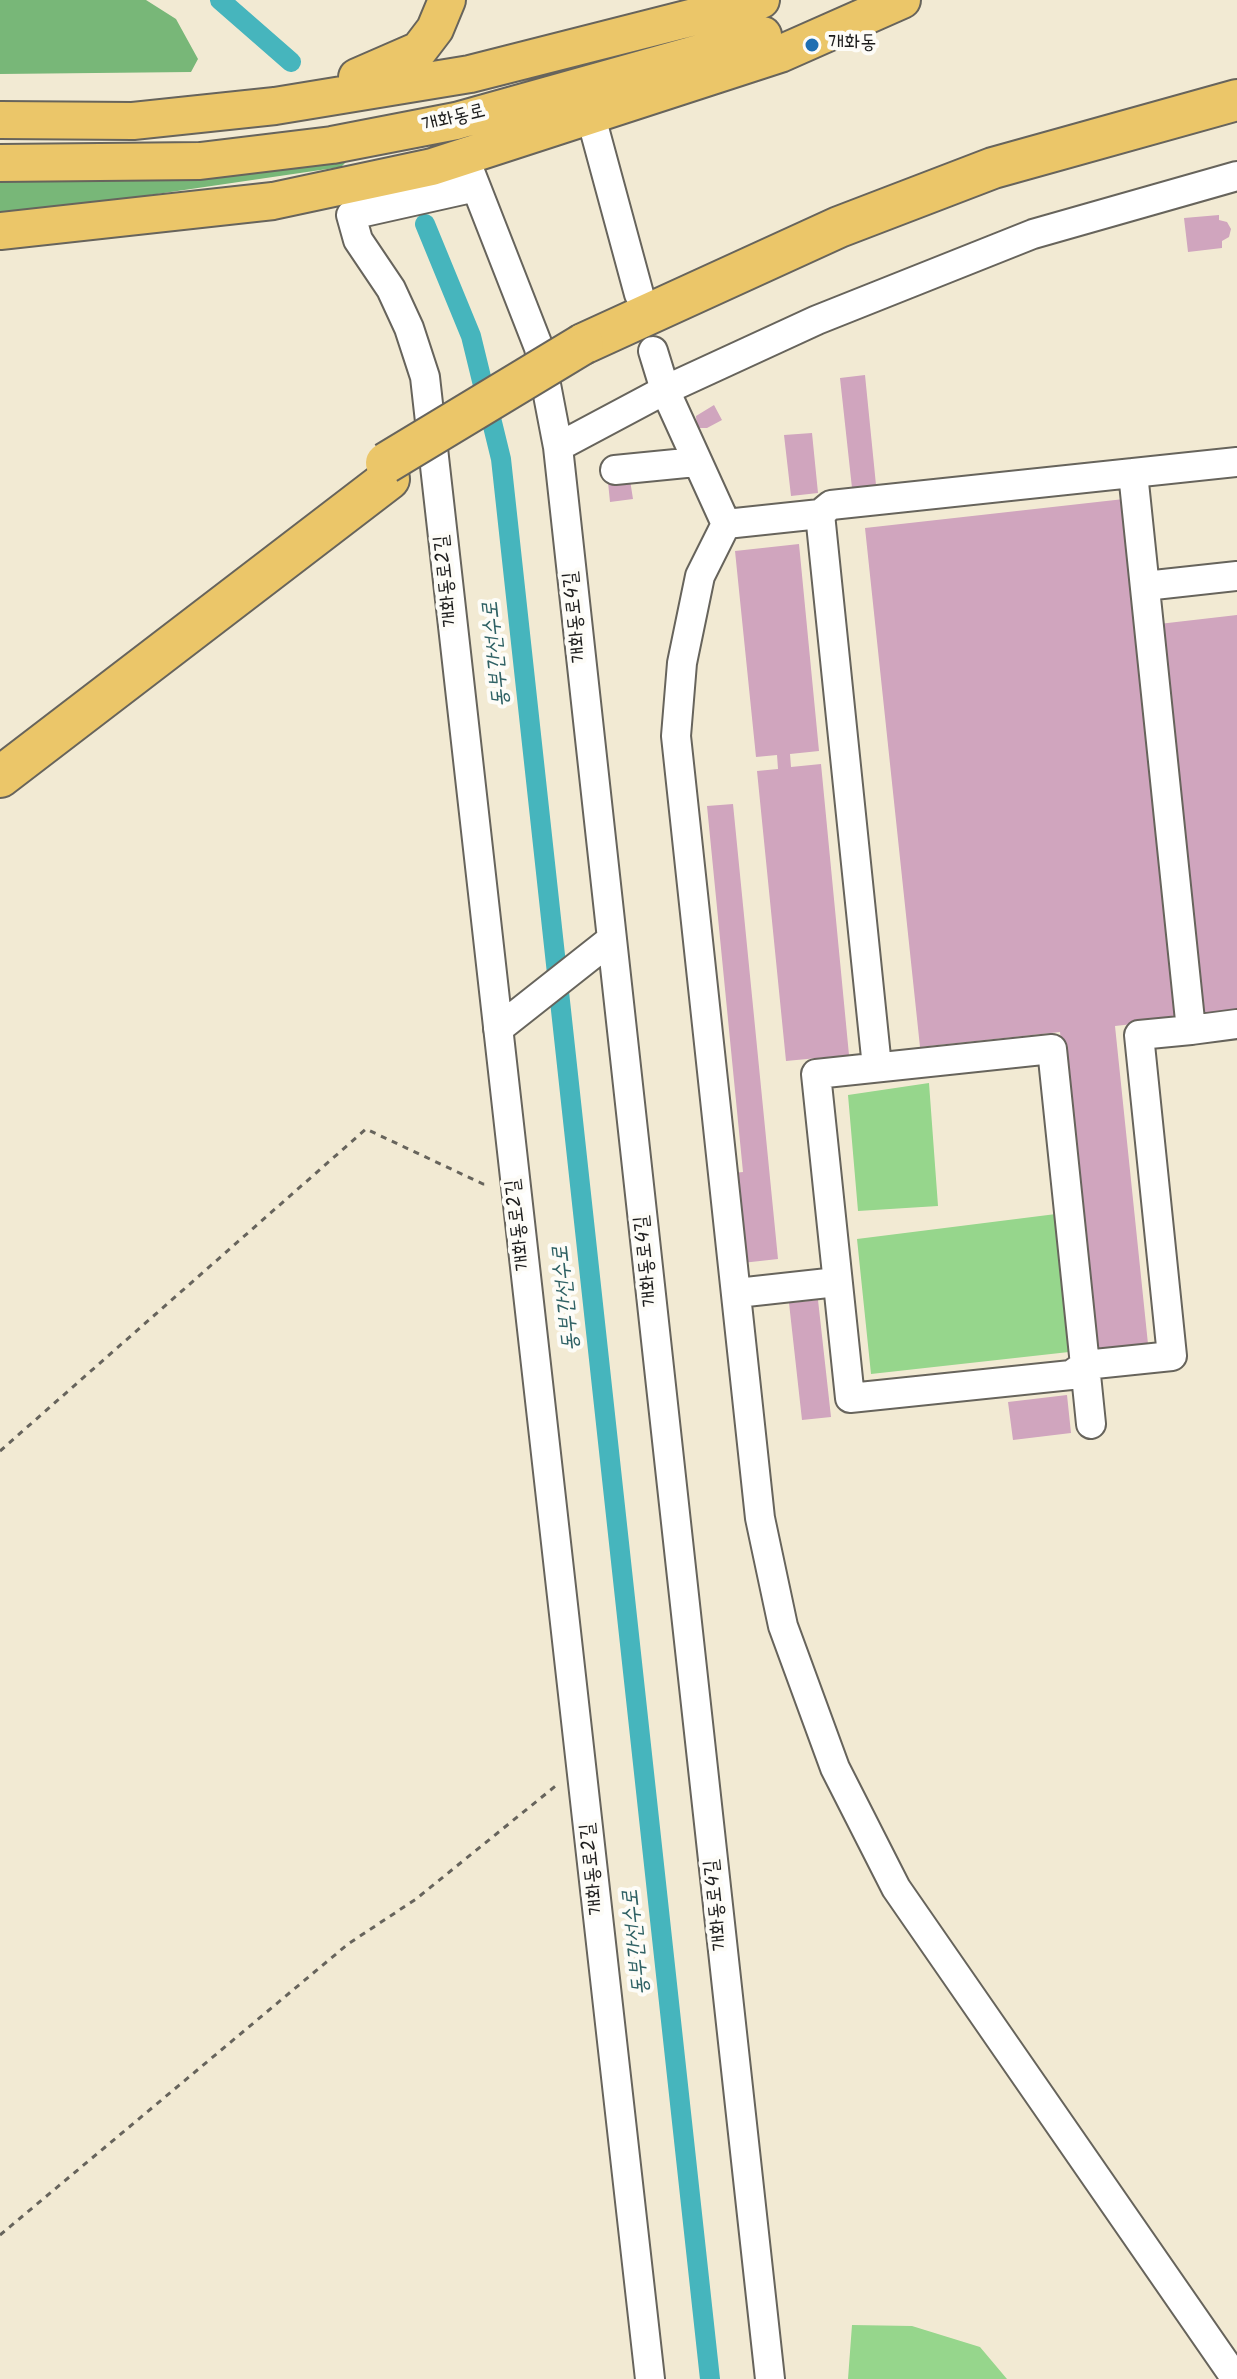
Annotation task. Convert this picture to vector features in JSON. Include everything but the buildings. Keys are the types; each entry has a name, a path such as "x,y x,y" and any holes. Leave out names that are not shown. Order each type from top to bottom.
{"highway":[{"path":"0,757 388,471 584,353 839,227 993,168 1237,100"},
{"path":"584,353 986,196 1237,116"},
{"path":"0,777 388,471"}],"main road":[{"path":"275,106 394,64 419,50 435,29 447,0"},
{"name":"개화동로","path":"0,120 133,121 275,106 470,74 761,0"},
{"name":"개화동로","path":"0,163 200,161 347,142 456,121 895,0"},
{"path":"0,231 273,201 470,172 591,117 780,54 902,0"}],"street":[{"path":"591,117 639,294"},
{"name":"개화동로4길","path":"470,172 539,348 558,447 602,947 770,2379"},
{"name":"개화동로2길","path":"470,172 351,215 358,240 391,289 409,328 425,377 506,1023 516,1184 650,2379"},
{"path":"558,447 665,390 817,320 1033,234 1237,176"},
{"path":"653,351 665,390 726,524"},
{"path":"615,470 696,462"},
{"path":"726,524 820,514 831,505 1237,462"},
{"path":"1133,473 1191,1030"},
{"path":"820,514 877,1067"},
{"path":"726,524 700,576 682,663 676,736 760,1518 783,1626 835,1768 896,1888 1236,2379"},
{"path":"1145,586 1237,576"},
{"path":"506,1023 602,947"},
{"path":"1091,1424 1085,1365 1052,1049 816,1074 850,1398 1071,1375 1085,1365 1172,1356 1139,1035 1237,1024"},
{"path":"737,1293 837,1282"}],"path":[{"path":"0,1451 366,1129 483,1184 516,1184"},
{"path":"0,2235 348,1944 416,1899 555,1785 584,1774"}],"green space":[{"path":"0,0 146,0 176,19 198,59 191,72 0,74"},
{"path":"353,155 341,167 0,217 0,178 62,182 275,166"},
{"path":"929,1083 938,1206 858,1211 848,1095"},
{"path":"1056,1214 1069,1352 871,1374 857,1239"},
{"path":"852,2325 912,2326 980,2347 1007,2379 848,2379"}],"waterway":[{"name":"동부간선수로","path":"220,0 291,62"},
{"name":"동부간선수로","path":"425,224 471,336 501,459 710,2379"}],"place":[{"name":"개화동","path":"812,45"}]}
